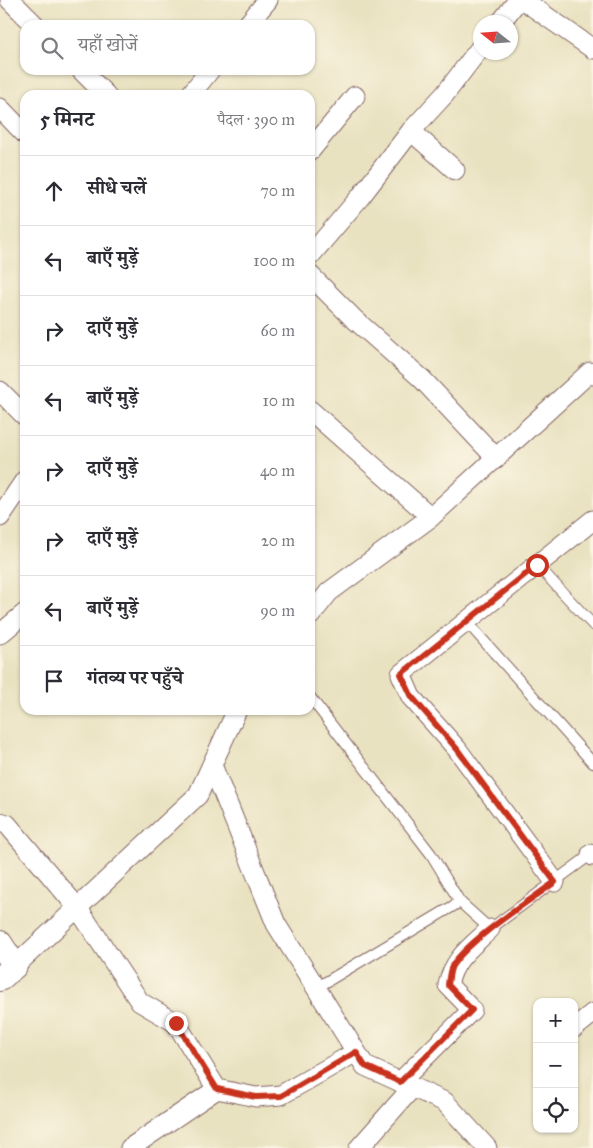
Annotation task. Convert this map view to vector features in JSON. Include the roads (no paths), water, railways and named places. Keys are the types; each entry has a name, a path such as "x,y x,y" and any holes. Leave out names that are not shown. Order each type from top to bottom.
{"street":[{"path":"10,0 30,20"},
{"path":"251,20 268,0"},
{"path":"506,15 518,0"},
{"path":"523,0 593,49"},
{"path":"315,250 361,196 411,132 445,94 473,57"},
{"path":"85,75 101,90"},
{"path":"194,90 206,75"},
{"path":"315,145 355,96"},
{"path":"0,108 20,129"},
{"path":"411,132 455,170"},
{"path":"315,280 353,318 422,379 496,458"},
{"path":"315,610 329,592 431,517 592,372"},
{"path":"0,391 20,411"},
{"path":"315,416 431,517"},
{"path":"0,517 20,487"},
{"path":"555,882 457,749 412,697 401,674 593,520"},
{"path":"0,634 20,617"},
{"path":"0,943 7,972 198,795 235,715"},
{"path":"212,766 276,924 365,1066 445,1102 487,1148"},
{"path":"0,822 7,824 77,907 140,1002 176,1023 217,1089"},
{"path":"359,1148 406,1085 472,1010 448,985 451,968 490,929"},
{"path":"578,1025 593,1013"},
{"path":"130,1148 217,1089 256,1097 281,1096 356,1052"}],"lane":[{"path":"537,565 593,625"},
{"path":"466,621 593,763"},
{"path":"315,703 431,854 460,902 490,929 592,855"},
{"path":"316,988 460,902"}]}
